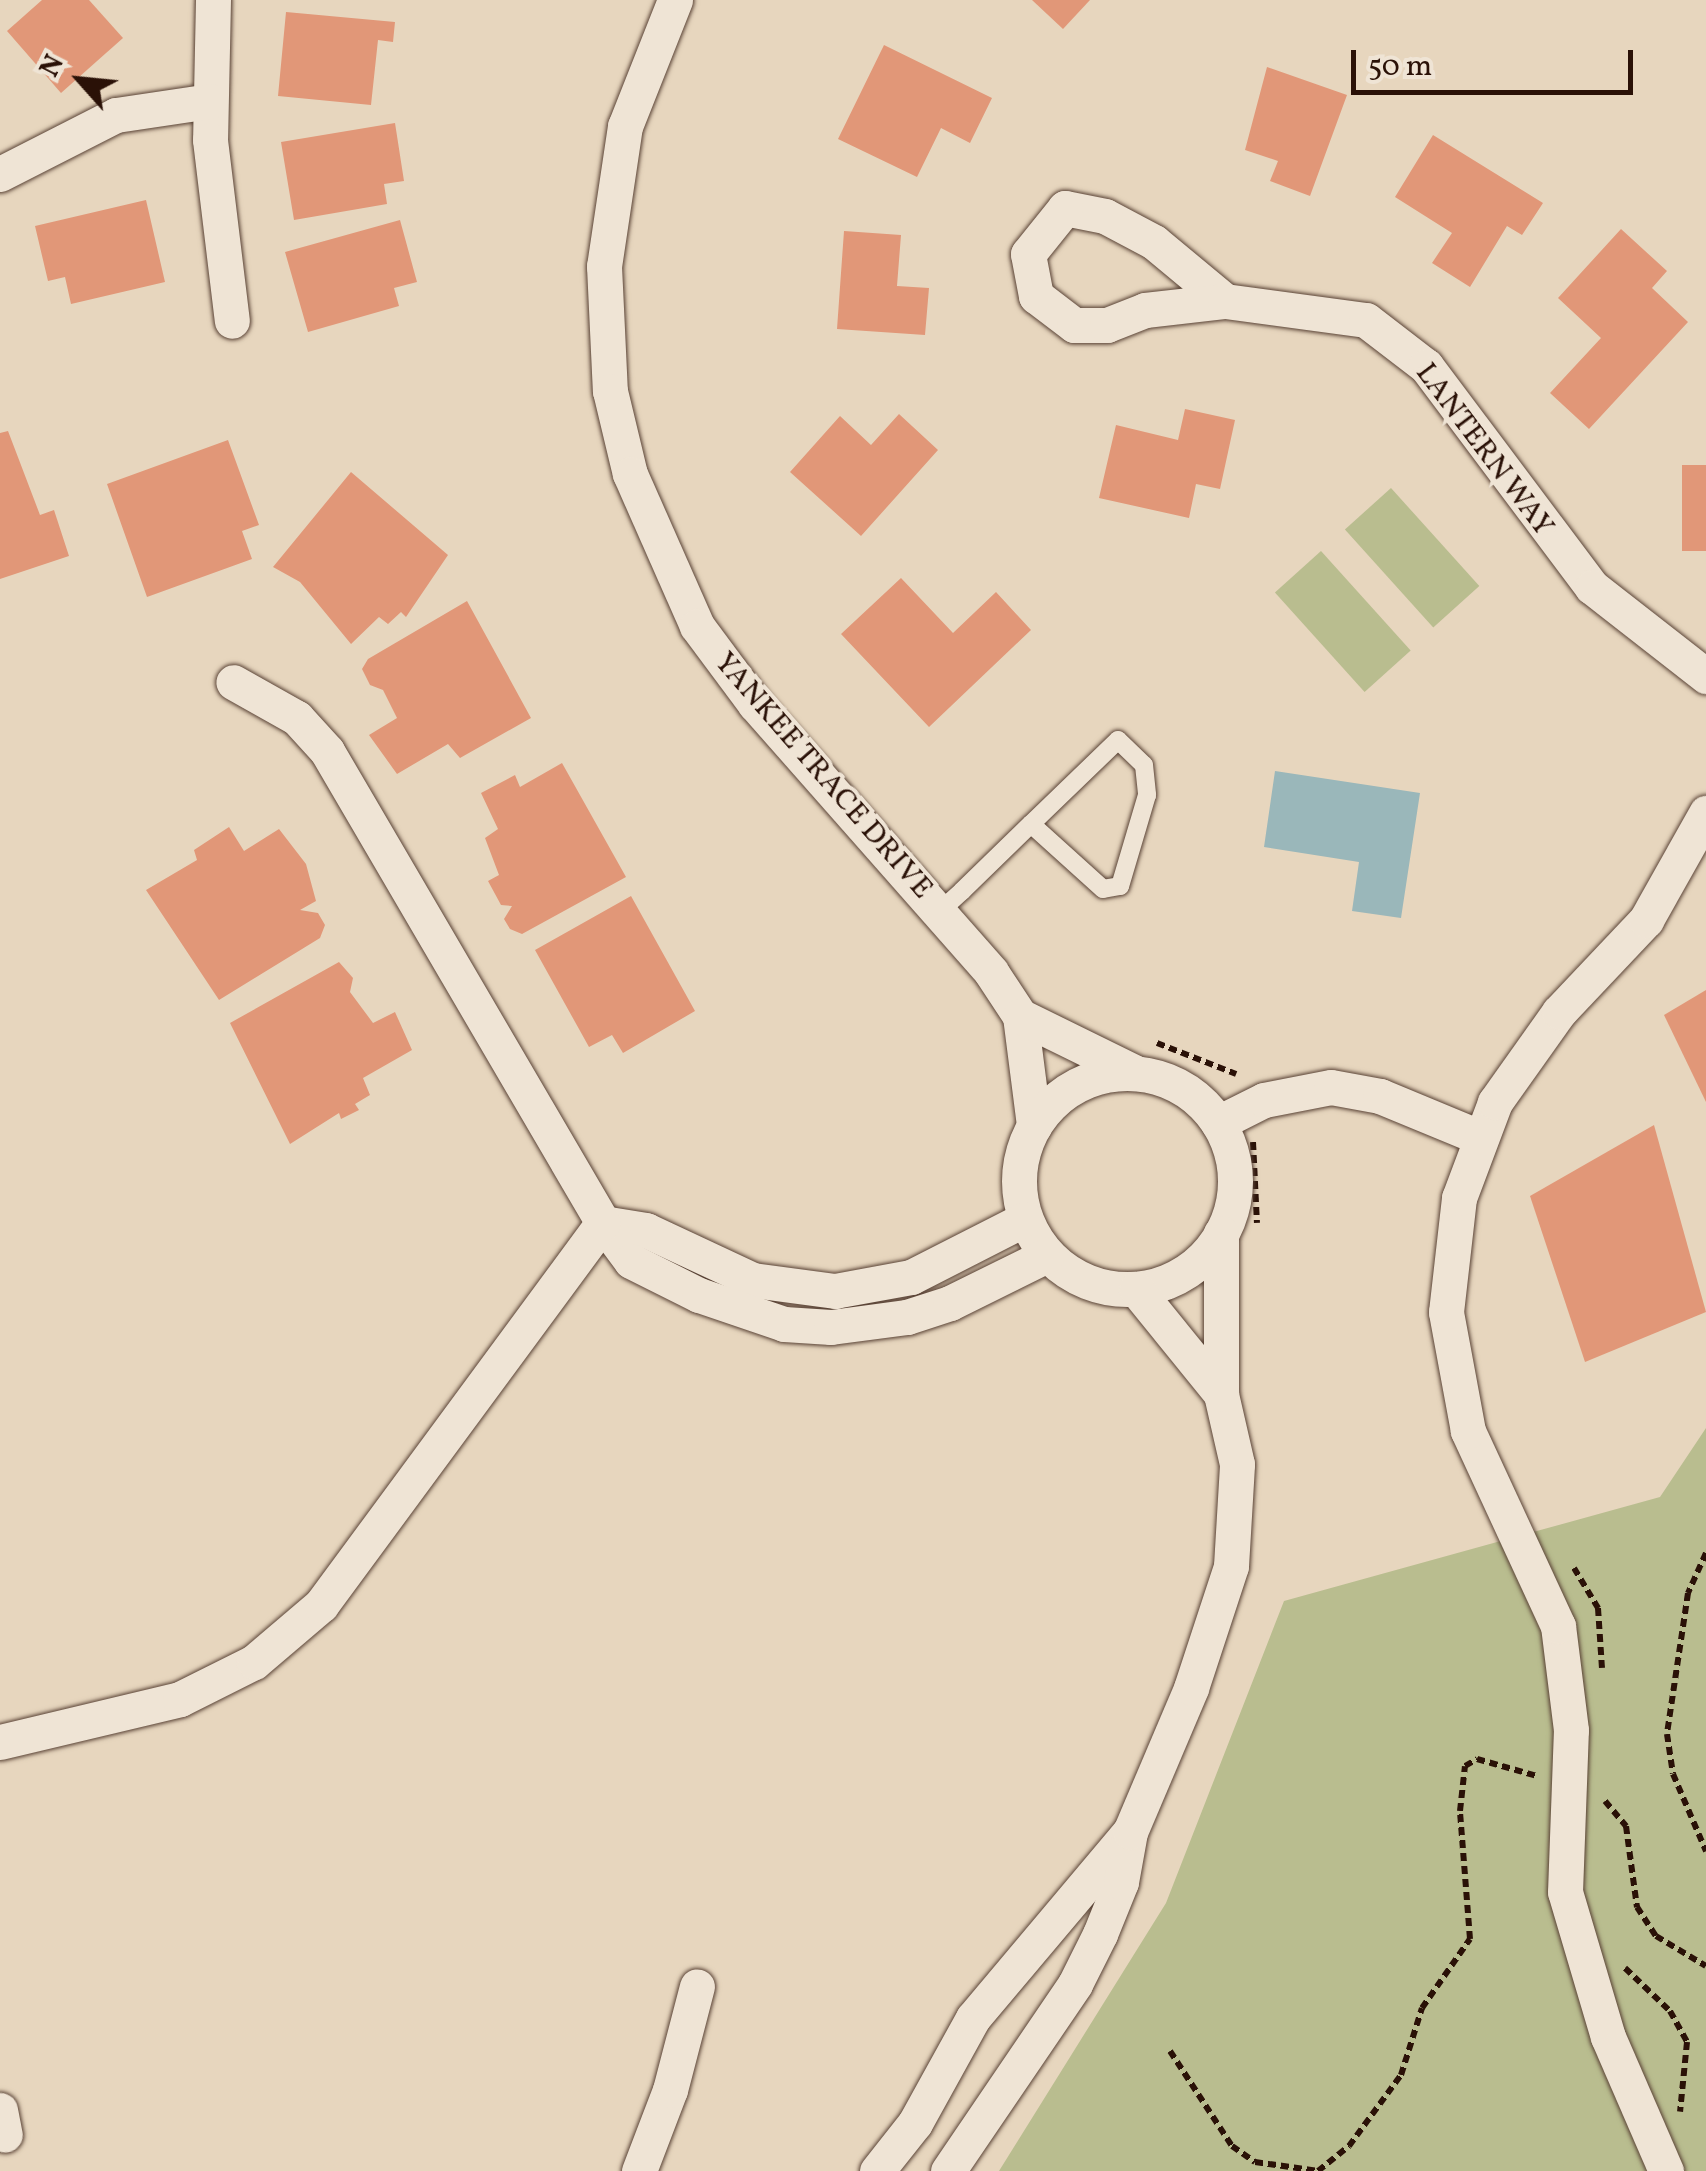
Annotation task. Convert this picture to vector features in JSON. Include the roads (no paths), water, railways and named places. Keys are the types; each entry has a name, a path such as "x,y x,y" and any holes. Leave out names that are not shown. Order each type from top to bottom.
{"street":[{"path":"213,0 210,101 232,321"},
{"name":"YANKEE TRACE DRIVE","path":"675,0 625,126 604,266 610,392 630,474 697,626 755,704 940,912 1020,1016 1135,1073 1167,1080 1196,1098 1218,1123 1235,1177 1221,1233 1221,1394 1237,1464 1231,1566 1191,1688 1130,1832 1121,1882 1075,1984 948,2171"},
{"path":"0,174 116,115 210,101"},
{"name":"LANTERN WAY","path":"1226,302 1154,242 1105,216 1065,208 1028,254 1036,296 1074,325 1108,325 1146,310 1226,302 1354,314 1398,340 1426,366 1592,587 1706,676"},
{"path":"233,682 297,718 327,750 603,1223 631,1260 699,1295 784,1324 831,1328 908,1317 1047,1254"},
{"path":"1666,2171 1581,1962 1564,1892 1582,1791 1558,1626 1484,1472 1450,1359 1446,1312 1459,1198 1479,1137 1520,1060 1646,920 1706,813"},
{"name":"YANKEE TRACE DRIVE","path":"1020,1016 1034,1126 1019,1188 1026,1219 1047,1254 1088,1282 1136,1289 1170,1280 1200,1261 1221,1233"},
{"path":"1034,1126 1076,1085 1135,1073"},
{"path":"1218,1123 1264,1100 1331,1088 1380,1096 1479,1137"},
{"path":"603,1223 646,1230 754,1280 835,1291 911,1277 1026,1219"},
{"path":"0,1742 180,1699 254,1662 321,1605 603,1223"},
{"name":"YANKEE TRACE DRIVE","path":"1136,1289 1221,1394"},
{"name":"YANKEE TRACE DRIVE","path":"877,2171 915,2123 974,2018 1130,1832"},
{"path":"639,2171 697,1986"}],"lane":[{"path":"940,912 1031,824 1118,740 1144,765 1147,795 1120,886 1103,889 1031,824"}],"water":[{"path":"1275,771 1420,793 1401,918 1352,911 1359,862 1264,847"}]}
